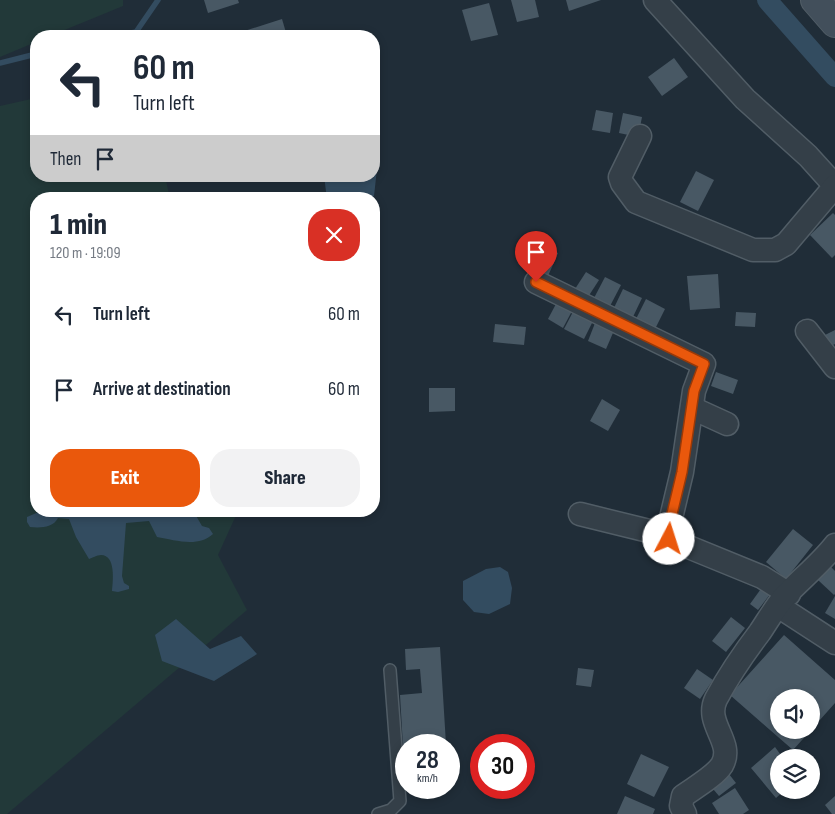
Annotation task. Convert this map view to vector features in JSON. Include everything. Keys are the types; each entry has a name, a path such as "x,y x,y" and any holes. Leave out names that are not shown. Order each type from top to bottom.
{"main road":[{"path":"815,0 835,23"}],"street":[{"path":"640,136 620,177 622,183 636,202 753,250 775,250 786,244 835,186 808,156 717,70 698,46 655,0"},
{"path":"536,282 704,364 694,391 682,472 671,518 669,539"},
{"path":"807,331 835,367"},
{"path":"692,408 727,424"},
{"path":"580,514 649,531 762,577 783,600 835,643"},
{"path":"685,814 681,806 683,796 722,765 726,751 714,722 715,702 741,657 783,600 825,558 835,545"}],"lane":[{"path":"378,814 391,810 400,801 390,670"}],"green space":[{"path":"0,0 123,0 123,6 65,30 30,30 30,44 0,57"},
{"path":"30,99 30,182 166,182 168,192 30,192 30,517 235,517 218,555 247,610 7,814 0,814 0,106"}],"water":[{"path":"325,182 376,182 374,192 326,192"},
{"path":"27,517 197,517 202,526 209,528 213,534 200,541 186,542 157,537 149,521 126,523 122,576 124,583 129,586 129,589 118,592 112,591 112,569 109,559 101,555 89,559 76,537 69,519 58,518 50,526 30,527"},
{"path":"500,567 508,572 512,588 510,604 489,614 474,612 463,600 463,581 486,569"},
{"path":"176,619 210,649 241,636 257,654 214,681 162,661 155,635"}],"building":[{"path":"204,0 238,0 239,3 208,13"},
{"path":"511,0 535,0 539,17 517,22"},
{"path":"566,0 601,0 569,11"},
{"path":"489,3 498,35 471,41 462,10"},
{"path":"282,19 285,30 247,30"},
{"path":"674,58 688,77 662,96 648,77"},
{"path":"596,110 613,113 610,133 592,130"},
{"path":"623,113 642,117 638,137 619,133"},
{"path":"696,171 714,180 698,211 680,202"},
{"path":"833,213 835,215 835,255 832,258 810,235"},
{"path":"542,246 558,253 548,276 532,269"},
{"path":"586,272 599,280 588,297 575,289"},
{"path":"718,274 720,308 690,310 687,276"},
{"path":"605,277 621,285 609,308 593,300"},
{"path":"623,289 642,298 631,321 612,312"},
{"path":"646,299 665,309 654,331 635,321"},
{"path":"557,302 572,311 563,328 548,319"},
{"path":"575,308 595,317 584,339 564,329"},
{"path":"736,312 756,313 755,327 735,326"},
{"path":"597,318 616,326 606,349 588,341"},
{"path":"495,324 526,327 524,345 493,342"},
{"path":"835,330 835,344 831,346 825,335"},
{"path":"716,372 738,380 733,394 711,386"},
{"path":"429,388 455,388 455,411 429,412"},
{"path":"602,399 620,410 608,431 590,421"},
{"path":"793,529 813,545 786,579 766,562"},
{"path":"830,566 835,571 834,595 818,580"},
{"path":"763,586 771,593 758,610 750,604"},
{"path":"835,596 835,619 825,613"},
{"path":"731,617 745,628 726,652 712,641"},
{"path":"784,635 835,680 835,703 820,720 820,689 770,689 770,730 730,695"},
{"path":"440,647 445,734 402,734 400,695 422,693 420,669 406,670 405,649"},
{"path":"578,668 594,670 591,687 576,685"},
{"path":"697,669 713,680 700,699 684,688"},
{"path":"780,739 803,739 792,749"},
{"path":"770,751 770,791 751,768"},
{"path":"641,754 669,767 654,797 627,784"},
{"path":"725,769 736,783 719,796 708,783"},
{"path":"735,788 749,810 743,814 719,814 712,803"},
{"path":"625,796 655,809 653,814 617,814"},
{"path":"835,796 835,814 832,814 825,805"}],"waterway":[{"path":"137,30 158,0"},
{"path":"767,0 835,77"},
{"path":"0,63 30,56"}],"route":[{"path":"536,282 704,364 694,391 682,472 671,518 669,539"}]}
